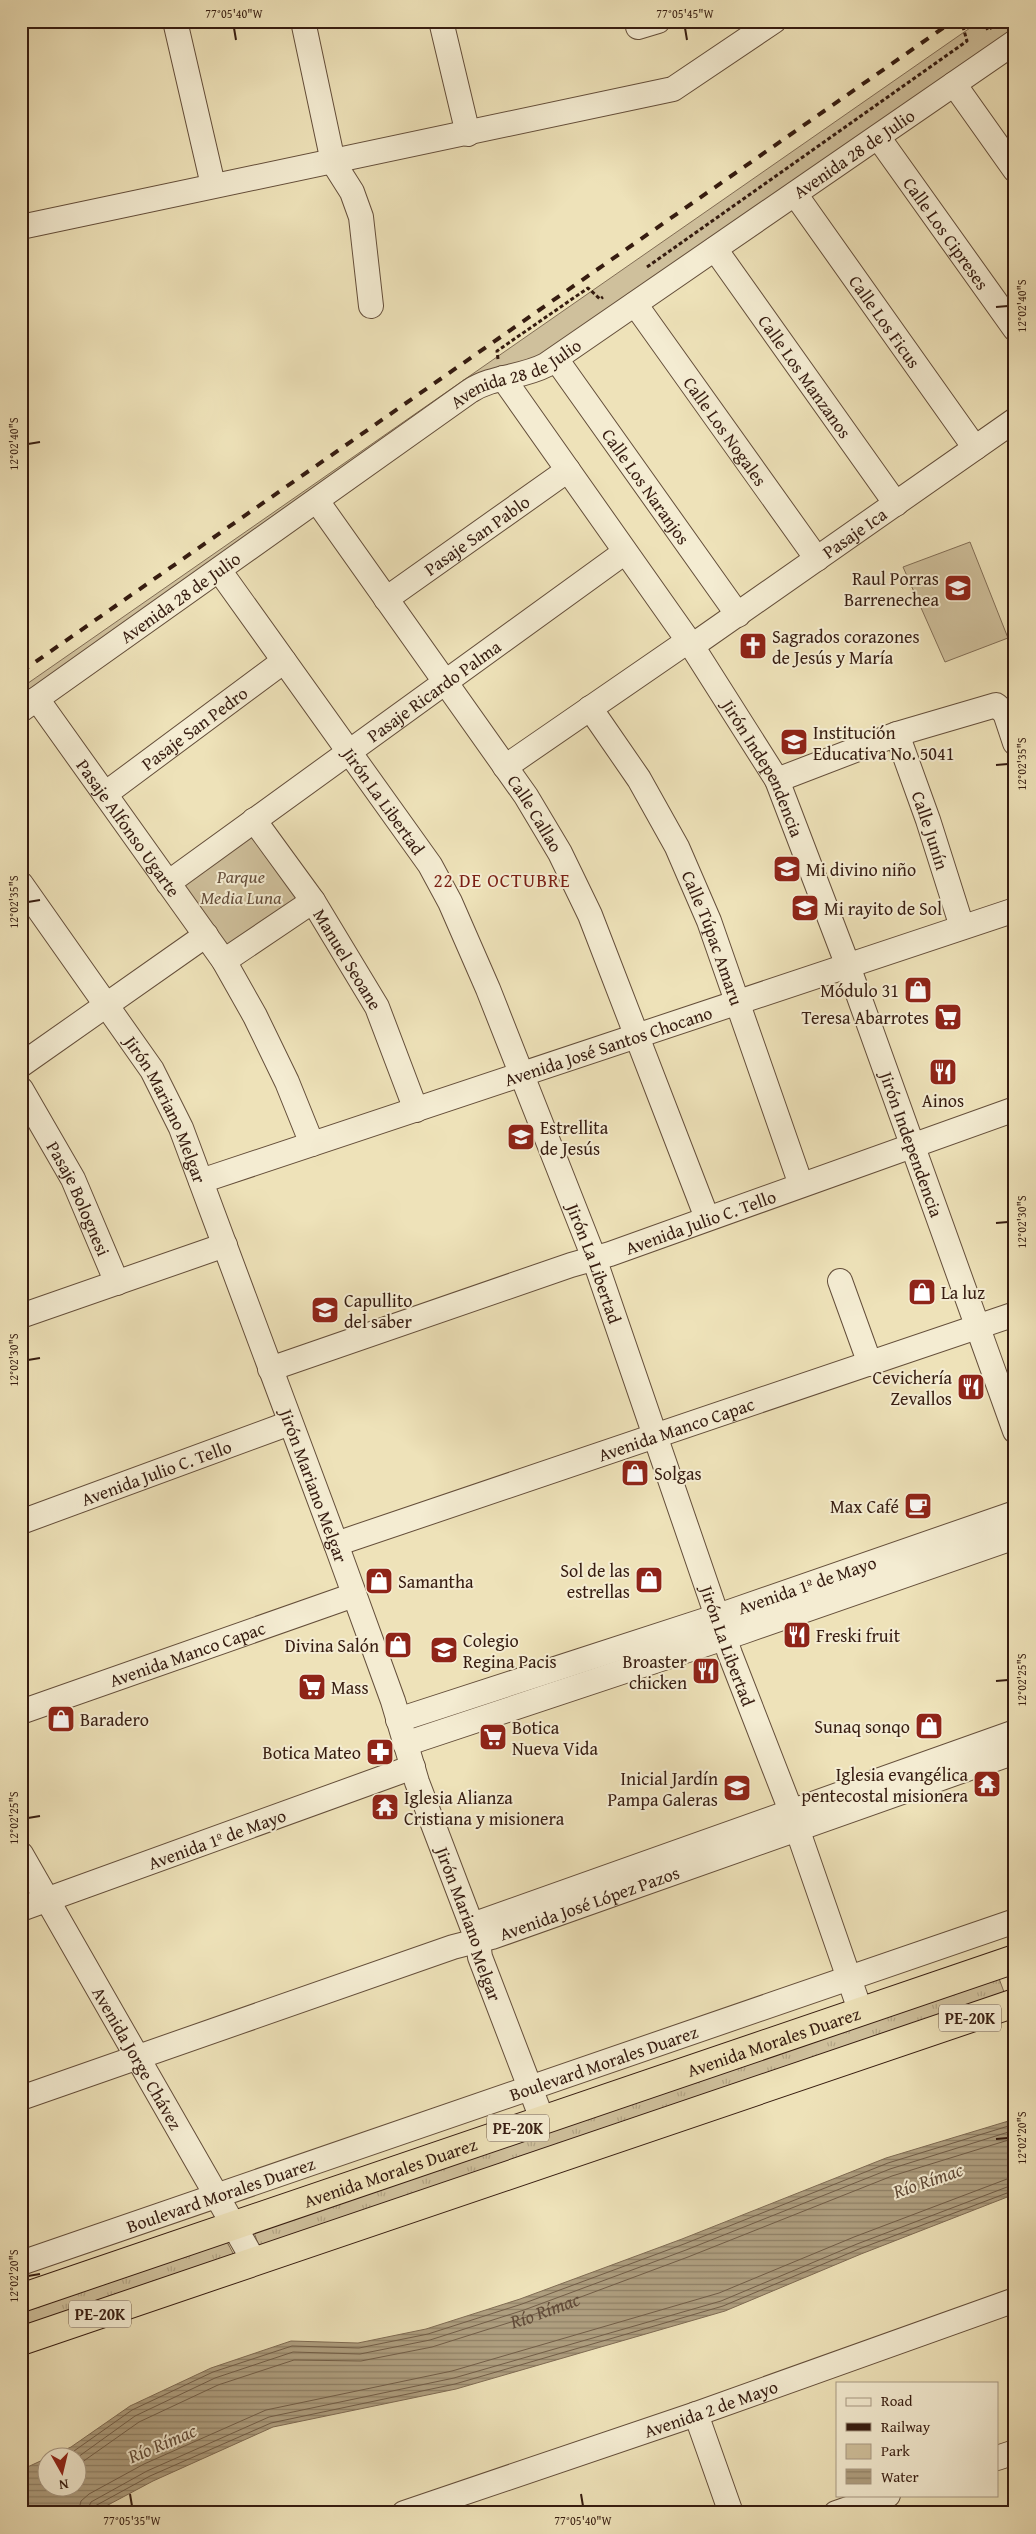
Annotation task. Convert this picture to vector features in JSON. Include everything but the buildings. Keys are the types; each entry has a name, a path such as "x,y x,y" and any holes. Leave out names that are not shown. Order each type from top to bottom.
{"highway":[{"name":"Avenida Morales Duarez","path":"21,2298 1015,1958"},
{"name":"PE-20K","path":"21,2341 1015,2004"}],"street":[{"path":"175,21 213,185"},
{"path":"303,21 333,162 352,192 361,217 371,306"},
{"path":"441,21 468,134"},
{"path":"21,227 213,185 468,134 673,89 769,23"},
{"name":"Avenida 28 de Julio","path":"29,705 470,391 502,373 535,371 556,358 1015,42"},
{"path":"954,84 1015,170"},
{"name":"Calle Los Cipreses","path":"878,136 1015,330"},
{"name":"Calle Los Ficus","path":"795,194 975,448"},
{"name":"Calle Los Manzanos","path":"715,249 896,504"},
{"name":"Calle Los Nogales","path":"635,304 817,559"},
{"name":"Calle Los Naranjos","path":"556,358 738,615"},
{"name":"Jirón Independencia","path":"502,373 690,644 777,780 848,966 1015,1431"},
{"name":"Pasaje Ica","path":"505,767 590,708 738,615 1015,420"},
{"name":"Pasaje San Pablo","path":"386,599 568,470"},
{"name":"Calle Callao","path":"317,501 526,796 560,853 590,915 707,1218"},
{"name":"Pasaje Ricardo Palma","path":"168,883 348,750 625,552"},
{"name":"Jirón La Libertad","path":"219,570 430,865 450,902 488,989 594,1258 721,1627 794,1820 860,2010"},
{"name":"Pasaje San Pedro","path":"106,794 284,661"},
{"name":"Pasaje Alfonso Ugarte","path":"29,705 106,794 224,961 255,1016 287,1082 312,1144"},
{"path":"777,780 897,734 996,705 1005,713 1015,743"},
{"name":"Calle Túpac Amaru","path":"590,708 639,778 677,847 709,921 801,1185"},
{"name":"Calle Junín","path":"897,734 928,820 962,927"},
{"name":"Manuel Seoane","path":"254,820 313,901 377,1006 416,1110"},
{"name":"Jirón Mariano Melgar","path":"21,884 108,1005 152,1070 168,1099 201,1181 336,1544 413,1767 475,1933 480,1957 542,2119"},
{"path":"224,961 313,901"},
{"name":"Avenida José Santos Chocano","path":"201,1181 1015,910"},
{"path":"21,1065 206,935"},
{"name":"Pasaje Bolognesi","path":"21,1089 73,1179 117,1283"},
{"name":"Avenida Julio C. Tello","path":"270,1369 594,1258 1015,1109"},
{"path":"21,1316 225,1245"},
{"path":"840,1281 870,1364"},
{"name":"Avenida Manco Capac","path":"336,1544 655,1438 1015,1314"},
{"name":"Avenida Julio C. Tello","path":"21,1522 290,1423"},
{"name":"Avenida 1º de Mayo","path":"405,1744 721,1627 1015,1513"},
{"name":"Avenida 1º de Mayo","path":"398,1720 721,1627 1015,1536"},
{"name":"Avenida Manco Capac","path":"21,1712 354,1595"},
{"name":"Avenida José López Pazos","path":"21,2098 453,1947 475,1933 794,1820 1015,1732"},
{"name":"Avenida José López Pazos","path":"794,1820 1015,1752"},
{"name":"Avenida 1º de Mayo","path":"21,1909 413,1767"},
{"name":"Avenida Jorge Chávez","path":"21,1854 139,2057 254,2261"},
{"name":"Boulevard Morales Duarez","path":"21,2263 1015,1921"},
{"name":"Avenida 2 de Mayo","path":"404,2513 696,2414 1015,2300"},
{"path":"696,2414 731,2513"},
{"path":"998,2458 1015,2452"},
{"path":"836,2513 885,2496"}],"path":[{"path":"645,268 967,42 963,27 971,21"},
{"path":"982,21 988,30 1000,21"},
{"path":"502,373 497,351 588,288 600,299 607,294"}],"green space":[{"path":"980,21 1015,21 1015,36 533,367 491,379 21,703 21,688"},
{"path":"970,542 1008,638 945,662 903,567"},
{"name":"Parque Media Luna","path":"253,828 299,897 225,946 178,880"},
{"path":"997,1973 1004,1992 267,2249 258,2244 253,2229"},
{"path":"224,2236 235,2257 21,2329 21,2306"}],"water":[{"name":"Río Rímac","path":"1015,2119 1015,2194 861,2254 725,2311 456,2389 273,2427 153,2481 93,2513 21,2513 21,2470 38,2462 38,2496 88,2496 88,2446 72,2446 130,2406 211,2368 291,2341 358,2343 426,2329 520,2299 682,2239 886,2158"}],"railway":[{"path":"21,672 953,21"}],"place":[{"name":"Raul Porras Barrenechea","path":"958,588"},
{"name":"Sagrados corazones de Jesús y María","path":"753,646"},
{"name":"Institución Educativa No. 5041","path":"794,742"},
{"name":"Mi divino niño","path":"787,869"},
{"name":"Mi rayito de Sol","path":"805,908"},
{"name":"Módulo 31","path":"918,990"},
{"name":"Teresa Abarrotes","path":"948,1017"},
{"name":"Ainos","path":"943,1072"},
{"name":"Estrellita de Jesús","path":"521,1137"},
{"name":"La luz","path":"922,1292"},
{"name":"Capullito del saber","path":"325,1310"},
{"name":"Cevichería Zevallos","path":"971,1387"},
{"name":"Solgas","path":"635,1473"},
{"name":"Max Café","path":"918,1506"},
{"name":"Sol de las estrellas","path":"649,1580"},
{"name":"Samantha","path":"379,1581"},
{"name":"Freski fruit","path":"797,1635"},
{"name":"Divina Salón","path":"398,1645"},
{"name":"Colegio Regina Pacis","path":"444,1650"},
{"name":"Broaster chicken","path":"706,1671"},
{"name":"Mass","path":"312,1687"},
{"name":"Baradero","path":"61,1719"},
{"name":"Sunaq sonqo","path":"929,1726"},
{"name":"Botica Nueva Vida","path":"493,1737"},
{"name":"Botica Mateo","path":"380,1752"},
{"name":"Iglesia evangélica pentecostal misionera","path":"987,1784"},
{"name":"Inicial Jardín Pampa Galeras","path":"737,1788"},
{"name":"Iglesia Alianza Cristiana y misionera","path":"385,1807"}],"district":[{"name":"22 DE OCTUBRE","path":"502,880"}]}
